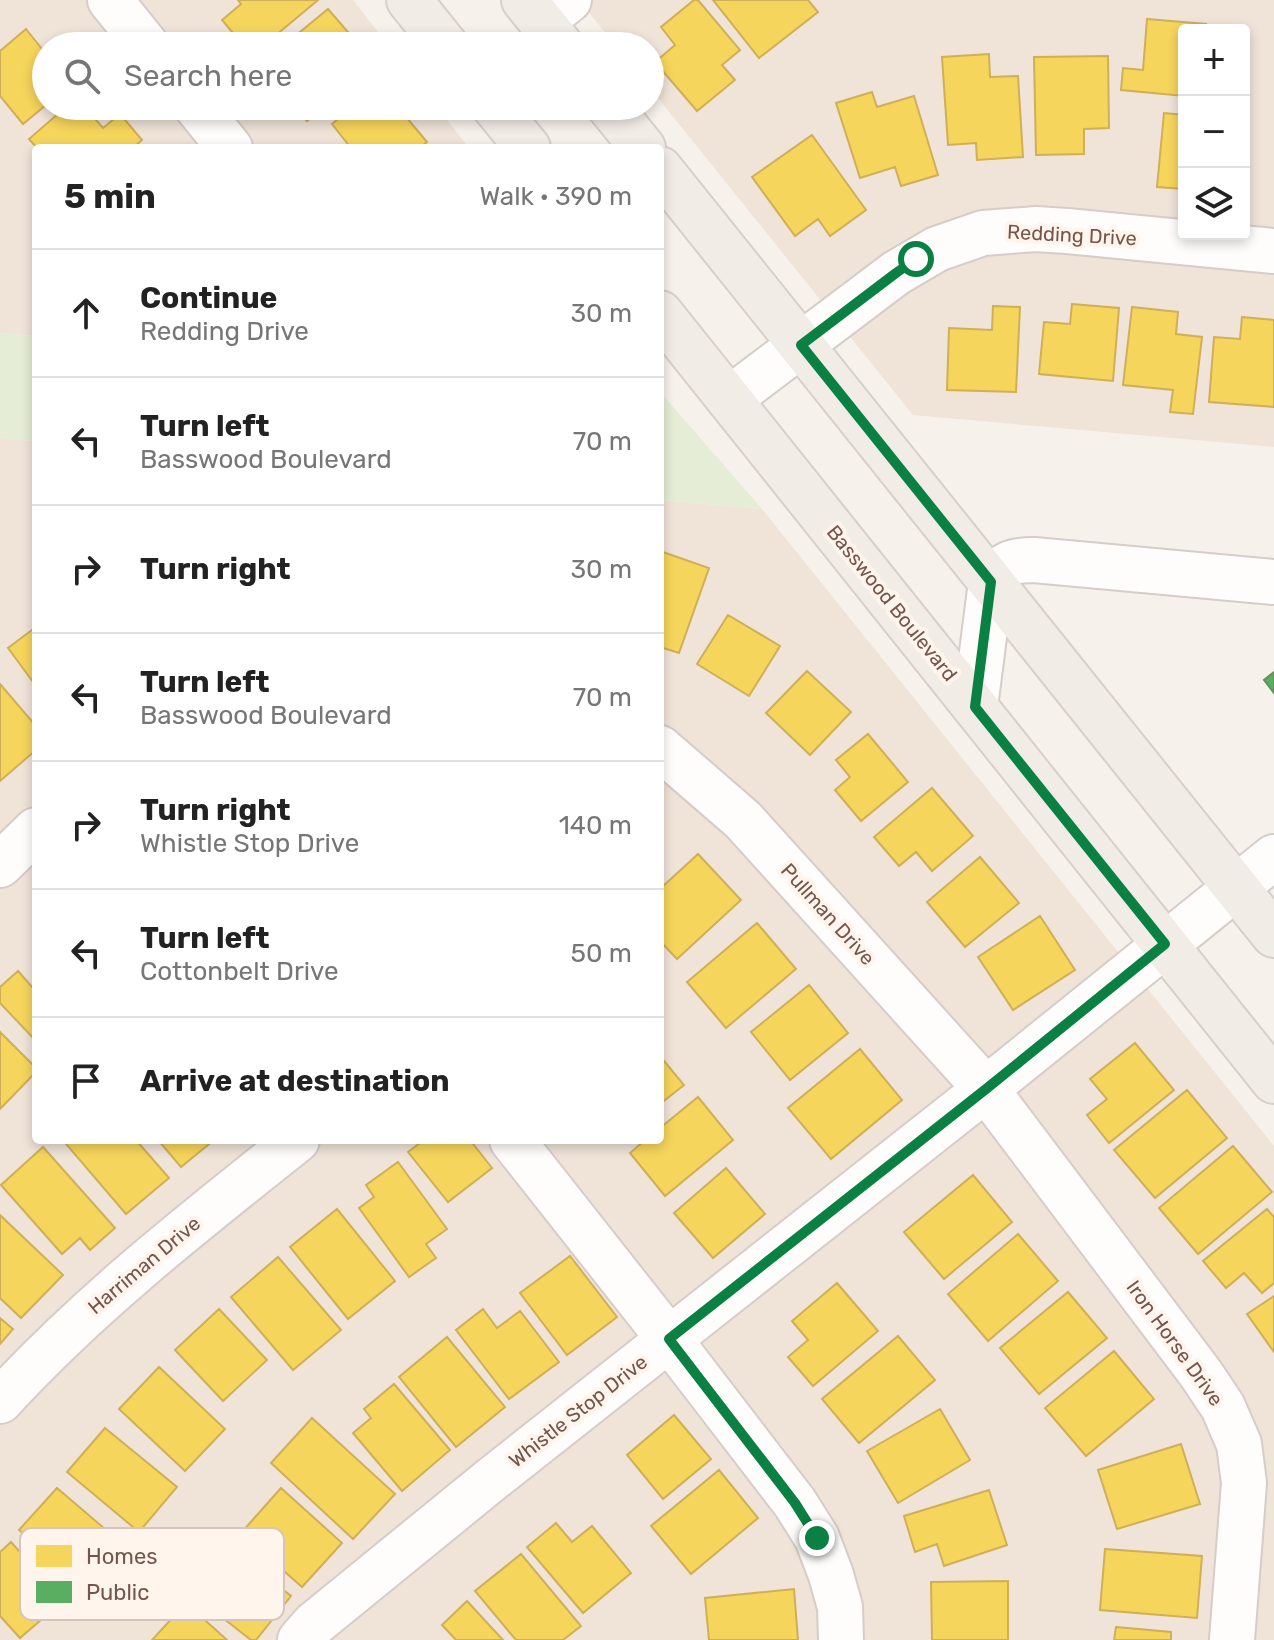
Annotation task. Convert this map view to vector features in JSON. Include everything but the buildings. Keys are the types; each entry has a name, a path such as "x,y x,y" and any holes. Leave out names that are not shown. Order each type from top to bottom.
{"main road":[{"path":"409,0 435,32"},
{"path":"505,120 525,144"},
{"path":"620,120 640,144"},
{"path":"664,174 1274,935"},
{"name":"Basswood Boulevard","path":"664,318 1274,1081"}],"street":[{"path":"110,0 136,32"},
{"path":"207,120 227,144"},
{"name":"Redding Drive","path":"729,399 916,259 960,239 983,233 1036,229 1274,251"},
{"path":"975,707 991,582 996,573 1011,561 1274,582"},
{"name":"Pullman Drive","path":"664,751 743,820 986,1089"},
{"path":"0,865 32,834"},
{"name":"Whistle Stop Drive","path":"300,1640 314,1624 1274,857"},
{"name":"Iron Horse Drive","path":"986,1089 1223,1407 1239,1444 1244,1483 1232,1640"},
{"name":"Harriman Drive","path":"0,1401 100,1302 158,1251 292,1144"},
{"path":"515,1144 795,1503 817,1538 831,1575 840,1607 841,1640"}],"shaded area":[{"path":"0,0 353,0 378,32 32,32 32,120 447,120 466,144 32,144 32,336 0,333"},
{"path":"579,0 1274,0 1274,447 913,415 664,105 664,32 605,32"},
{"path":"0,438 32,441 32,1144 664,1144 664,500 762,509 1274,1146 1274,1640 0,1640"}],"green space":[{"path":"0,333 32,336 32,441 0,438"},
{"path":"664,396 762,509 664,500"}],"route":[{"path":"817,1538 795,1503 669,1339 1165,944 975,707 991,582 801,345 916,259"}]}
